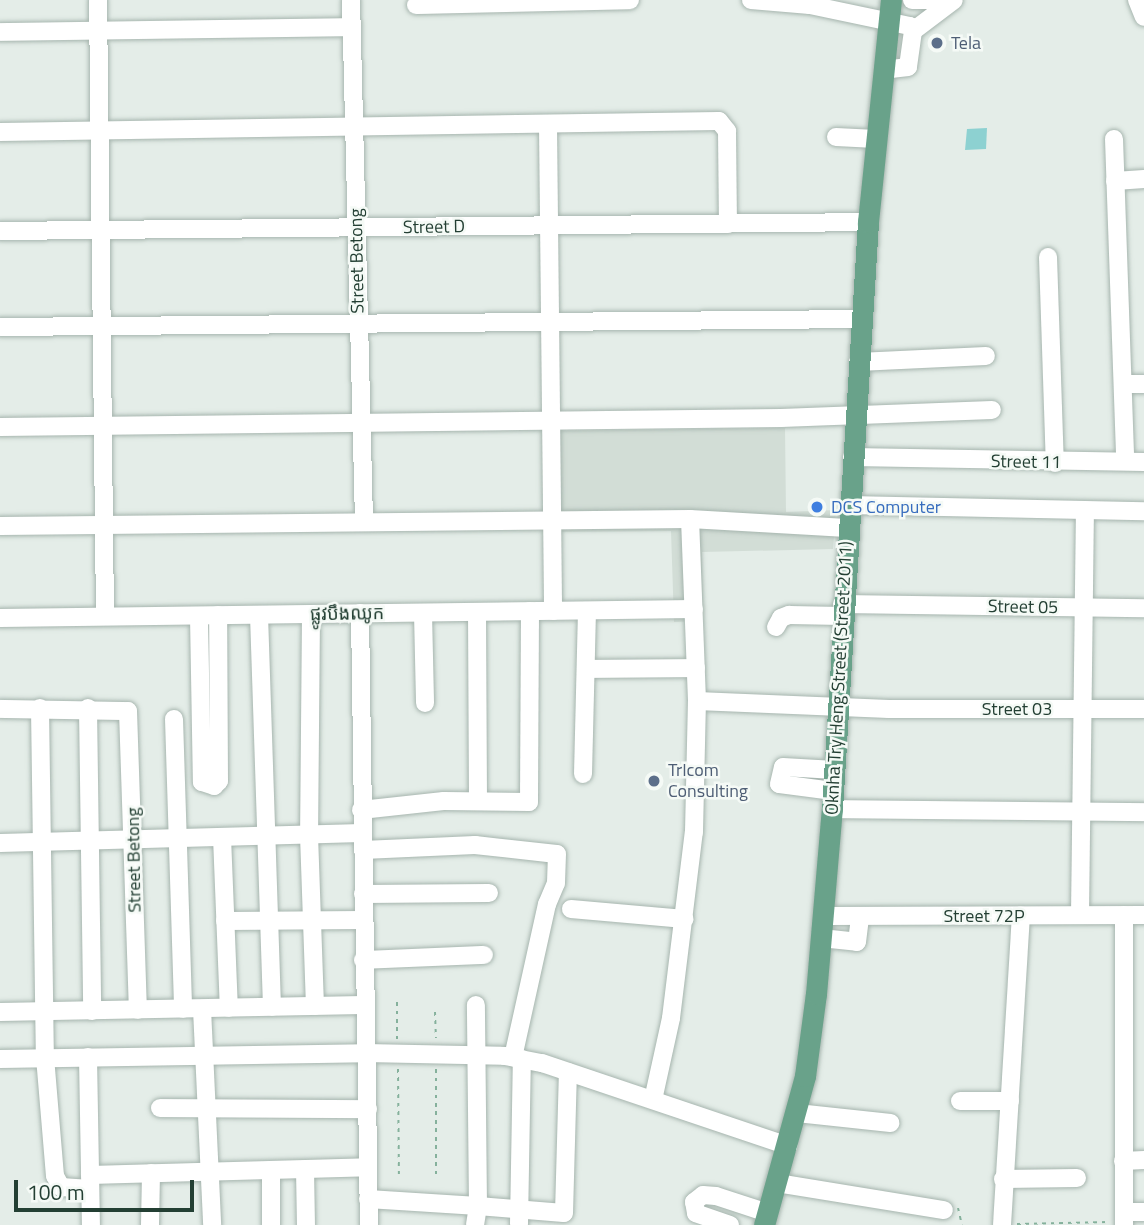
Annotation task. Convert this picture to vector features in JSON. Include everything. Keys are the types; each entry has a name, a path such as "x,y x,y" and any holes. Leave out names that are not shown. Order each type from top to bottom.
{"main road":[{"name":"Oknha Try Heng Street (Street 2011)","path":"766,1219 797,1113 824,916 825,786 838,706 868,222 890,10"}],"street":[{"path":"98,0 105,617"},
{"name":"Street Betong","path":"351,0 363,522"},
{"path":"416,5 630,0"},
{"path":"751,0 890,10 913,31"},
{"path":"912,0 933,0"},
{"path":"884,70 908,67 913,31 954,0"},
{"path":"1137,0 1144,17"},
{"path":"0,32 351,27"},
{"path":"0,132 726,124 728,224"},
{"path":"548,125 553,611"},
{"path":"836,137 876,139"},
{"path":"1114,139 1125,461"},
{"path":"1115,181 1144,179"},
{"name":"Street D","path":"0,230 868,222"},
{"path":"1048,257 1055,463"},
{"path":"0,327 861,319"},
{"path":"858,362 986,356"},
{"path":"1124,384 1144,384"},
{"path":"0,427 855,416 992,410"},
{"name":"Street 11","path":"852,457 1055,463 1144,462"},
{"path":"849,505 1144,511"},
{"path":"1080,915 1084,510"},
{"path":"653,1100 684,919 694,832 697,701 690,519"},
{"path":"0,526 690,519 847,527"},
{"name":"Street 05","path":"776,627 780,618 789,615 903,606 1144,608"},
{"name":"ផ្លូវបឹងឈូក","path":"0,618 694,609"},
{"path":"360,810 478,800 524,805 532,796 530,611"},
{"path":"583,774 587,611"},
{"path":"423,612 425,703"},
{"path":"477,612 478,800"},
{"path":"360,613 360,810 369,1225"},
{"path":"312,614 309,835 315,1006"},
{"path":"199,616 202,782 214,786 219,781 218,615"},
{"path":"259,615 272,1007"},
{"path":"587,669 696,668"},
{"name":"Street 03","path":"697,701 838,706 865,712 890,709 1144,709"},
{"path":"40,708 45,1057 56,1181 61,1187 151,1173 368,1167"},
{"path":"0,709 88,708 92,1011"},
{"name":"Street Betong","path":"88,708 128,711 138,1010"},
{"path":"174,719 183,1009"},
{"path":"825,786 1081,811 1144,812"},
{"path":"0,843 309,835 362,842 475,845 557,854 556,883 547,904 517,1058 519,1218"},
{"path":"222,837 229,1008"},
{"path":"363,894 489,893"},
{"path":"571,909 684,919"},
{"path":"1124,915 1124,1220 1144,1212"},
{"name":"Street 72P","path":"824,916 1144,915"},
{"path":"1002,1225 1021,916"},
{"path":"821,938 857,942 860,917"},
{"path":"225,921 363,920"},
{"path":"363,960 484,956"},
{"path":"475,1225 478,1206 476,1005"},
{"path":"0,1013 363,1006"},
{"path":"202,1009 209,1108 212,1225"},
{"path":"0,1059 476,1053 517,1058 568,1072 788,1146"},
{"path":"88,1057 91,1225"},
{"path":"368,1199 478,1206 519,1218 564,1213 568,1072"},
{"path":"960,1101 1010,1101"},
{"path":"160,1108 368,1109"},
{"path":"797,1113 890,1123"},
{"path":"1123,1161 1144,1160"},
{"path":"305,1169 306,1225"},
{"path":"271,1170 271,1225"},
{"path":"150,1225 151,1173"},
{"path":"1003,1179 1077,1178"},
{"path":"777,1183 944,1210"},
{"path":"730,1225 696,1213 694,1202 704,1195 716,1196 766,1219"}],"path":[{"path":"397,1002 399,1174"},
{"path":"435,1012 436,1174"},
{"path":"1002,1225 1124,1220"}],"shaded area":[{"path":"785,428 786,512 836,510 833,549 702,552 703,621 674,622 671,531 547,532 546,431"}],"water":[{"path":"987,128 986,149 965,150 967,129"}],"place":[{"name":"Tela","path":"937,43"},
{"name":"DCS Computer","path":"817,507"},
{"name":"TrIcom Consulting","path":"654,781"}]}
